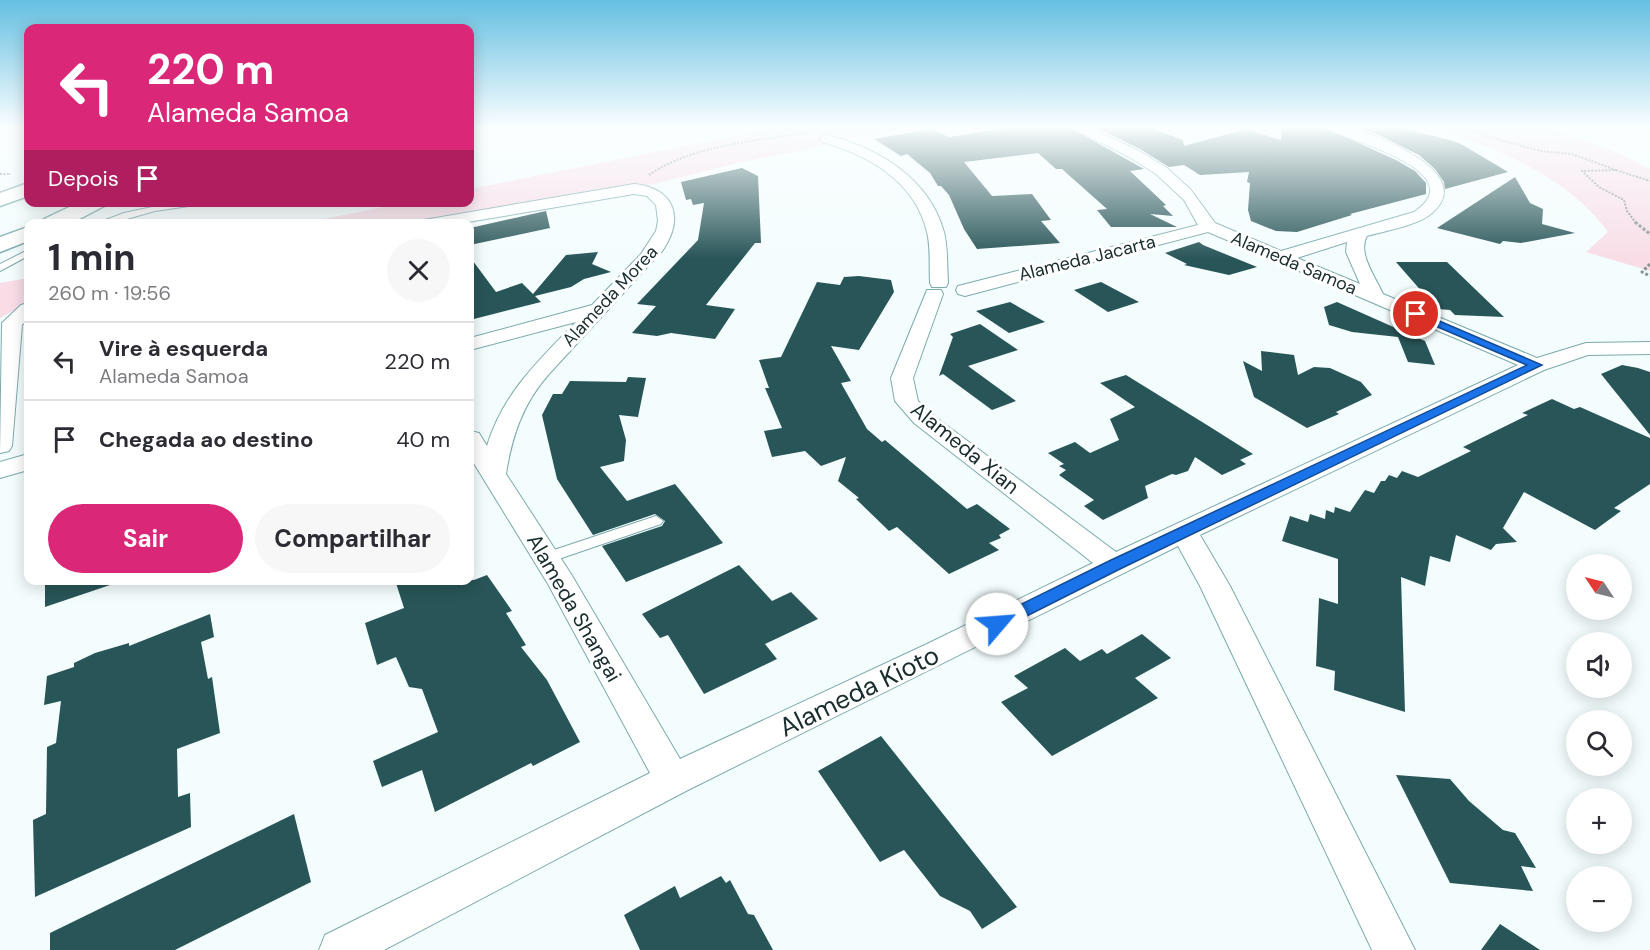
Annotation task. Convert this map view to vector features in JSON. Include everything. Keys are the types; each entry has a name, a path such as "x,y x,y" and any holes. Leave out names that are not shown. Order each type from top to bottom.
{"main road":[{"path":"0,200 24,191"},
{"path":"63,219 88,207"},
{"path":"0,245 24,236"}],"street":[{"name":"Alameda Xian","path":"892,170 925,205 935,232 936,288 902,378 901,391 906,402 922,418 1114,565"},
{"name":"Alameda Samoa","path":"1159,170 1191,198 1209,227 1536,365"},
{"path":"1281,257 1400,222 1427,211 1436,199 1438,190 1425,170"},
{"path":"454,219 634,189"},
{"name":"Alameda Morea","path":"493,474 506,423 520,397 539,372 660,241 666,227 666,208 663,201 651,192 634,189"},
{"name":"Alameda Jacarta","path":"936,288 954,297 963,294 965,290 1209,227"},
{"path":"1361,233 1356,240 1355,252 1376,297"},
{"path":"1313,246 1355,252"},
{"path":"474,343 597,310"},
{"path":"0,446 12,323 24,312"},
{"name":"Alameda Kioto","path":"340,950 673,780 938,653 1184,531 1536,365 1586,349 1650,348"},
{"name":"Alameda Shangai","path":"474,444 547,558 673,780"},
{"path":"0,470 24,463"},
{"path":"1184,531 1215,586 1394,950"}],"lane":[{"path":"116,219 162,207"},
{"path":"0,267 24,255"},
{"path":"547,558 656,521"}],"path":[{"path":"634,189 654,170"},
{"path":"1605,170 1582,171 1599,187 1624,200 1626,211 1631,219 1650,234"},
{"path":"1617,170 1650,182"},
{"path":"1650,264 1642,272 1650,276"}],"shaded area":[{"path":"563,170 709,170 642,187 560,197 429,219 324,219 384,207 474,207 474,188"},
{"path":"1535,170 1650,170 1650,271 1586,252 1608,232 1572,194"},
{"path":"24,279 24,305 0,318 0,283"}],"building":[{"path":"732,170 747,170 758,176 761,243 755,243 706,305 735,309 715,339 671,333 657,336 632,333 656,306 637,304 698,240 704,203 693,205 691,199 686,200 681,182"},
{"path":"927,170 971,170 992,196 1032,194 1051,220 1041,221 1060,243 977,249 964,229 949,195 941,186 938,186"},
{"path":"1064,170 1135,170 1130,171 1166,205 1163,206 1173,216 1150,214 1177,227 1111,227 1097,210 1107,209"},
{"path":"1193,170 1414,170 1426,183 1426,194 1350,214 1352,215 1297,232 1276,231 1251,221 1248,210 1249,172 1200,175"},
{"path":"1436,170 1508,172 1445,189 1444,182"},
{"path":"1515,177 1530,203 1543,209 1542,224 1575,233 1521,243 1503,241 1500,244 1437,228"},
{"path":"546,211 550,228 474,244 474,227"},
{"path":"1199,242 1257,267 1229,275 1184,265 1187,264 1165,253"},
{"path":"598,252 592,264 611,272 584,279 571,287 535,296 541,302 474,319 474,262 496,292 522,283 533,294 566,255"},
{"path":"1396,262 1447,262 1504,317 1455,315 1450,310 1437,309"},
{"path":"859,276 891,280 894,292 859,350 831,346 851,381 841,383 867,429 882,442 885,440 967,509 977,504 1010,529 999,535 1001,538 989,543 999,550 949,574 897,527 889,531 856,499 859,498 838,481 846,457 821,466 805,451 772,457 764,431 782,428 765,388 769,388 759,360 781,357 817,282 840,285 844,277"},
{"path":"1101,282 1139,302 1108,312 1074,290"},
{"path":"1010,302 1045,322 1009,333 976,311"},
{"path":"1337,302 1425,341 1435,365 1408,362 1398,337 1352,332 1329,325 1324,307"},
{"path":"980,324 1018,350 968,366 1016,401 992,410 943,374 939,376 953,337 950,334"},
{"path":"1261,351 1294,355 1298,375 1314,367 1330,368 1361,382 1372,395 1336,412 1339,414 1307,428 1254,397 1243,361 1262,371"},
{"path":"1622,365 1650,372 1650,435 1601,374"},
{"path":"1126,375 1253,454 1240,460 1246,464 1222,475 1195,457 1188,471 1172,474 1145,486 1148,498 1103,520 1084,506 1094,500 1059,475 1066,470 1059,466 1064,464 1048,453 1075,442 1090,453 1119,440 1110,419 1135,407 1100,383"},
{"path":"628,377 646,378 638,417 619,415 626,440 624,461 600,467 627,501 675,484 723,543 626,582 602,546 662,526 665,521 655,514 593,535 557,479 542,415 553,394 562,394 570,381 626,382"},
{"path":"1552,399 1574,409 1580,407 1650,438 1650,484 1614,508 1621,511 1595,530 1524,492 1503,528 1517,542 1496,544 1491,550 1456,535 1450,562 1430,556 1425,586 1401,577 1405,712 1334,690 1335,671 1316,666 1319,598 1338,604 1338,559 1282,541 1290,516 1308,522 1310,514 1325,519 1326,510 1334,513 1335,507 1350,512 1365,490 1374,493 1381,481 1385,481 1389,475 1397,478 1402,471 1418,477 1471,451 1463,447 1528,415 1522,413"},
{"path":"739,565 772,601 791,592 818,619 765,644 777,659 704,694 668,635 660,638 642,614"},
{"path":"487,575 512,611 506,613 526,645 521,647 547,680 580,742 533,766 531,763 435,812 422,770 382,787 373,761 438,732 422,689 409,687 396,657 377,665 365,623 404,608 397,585 474,585 474,580"},
{"path":"45,585 110,585 45,607"},
{"path":"210,614 214,637 201,642 208,679 212,677 220,733 177,749 178,797 190,793 191,827 35,897 33,820 46,814 47,747 56,743 61,701 44,705 47,676 74,667 74,663 95,653 129,643 129,646"},
{"path":"1142,634 1171,658 1135,678 1158,698 1052,756 1001,702 1028,688 1014,676 1065,648 1080,661 1102,649 1107,654"},
{"path":"881,736 1017,907 982,929 970,911 940,896 904,850 880,862 818,771"},
{"path":"1396,775 1450,779 1469,801 1503,830 1515,833 1536,868 1521,866 1533,891 1450,883"},
{"path":"294,814 311,882 175,950 50,950 50,933"},
{"path":"721,876 726,883 730,880 748,914 754,915 773,950 640,950 624,915 675,886 680,898"},
{"path":"1500,924 1540,950 1481,950"}],"route":[{"path":"997,624 1114,565 1536,365 1416,314"}]}
